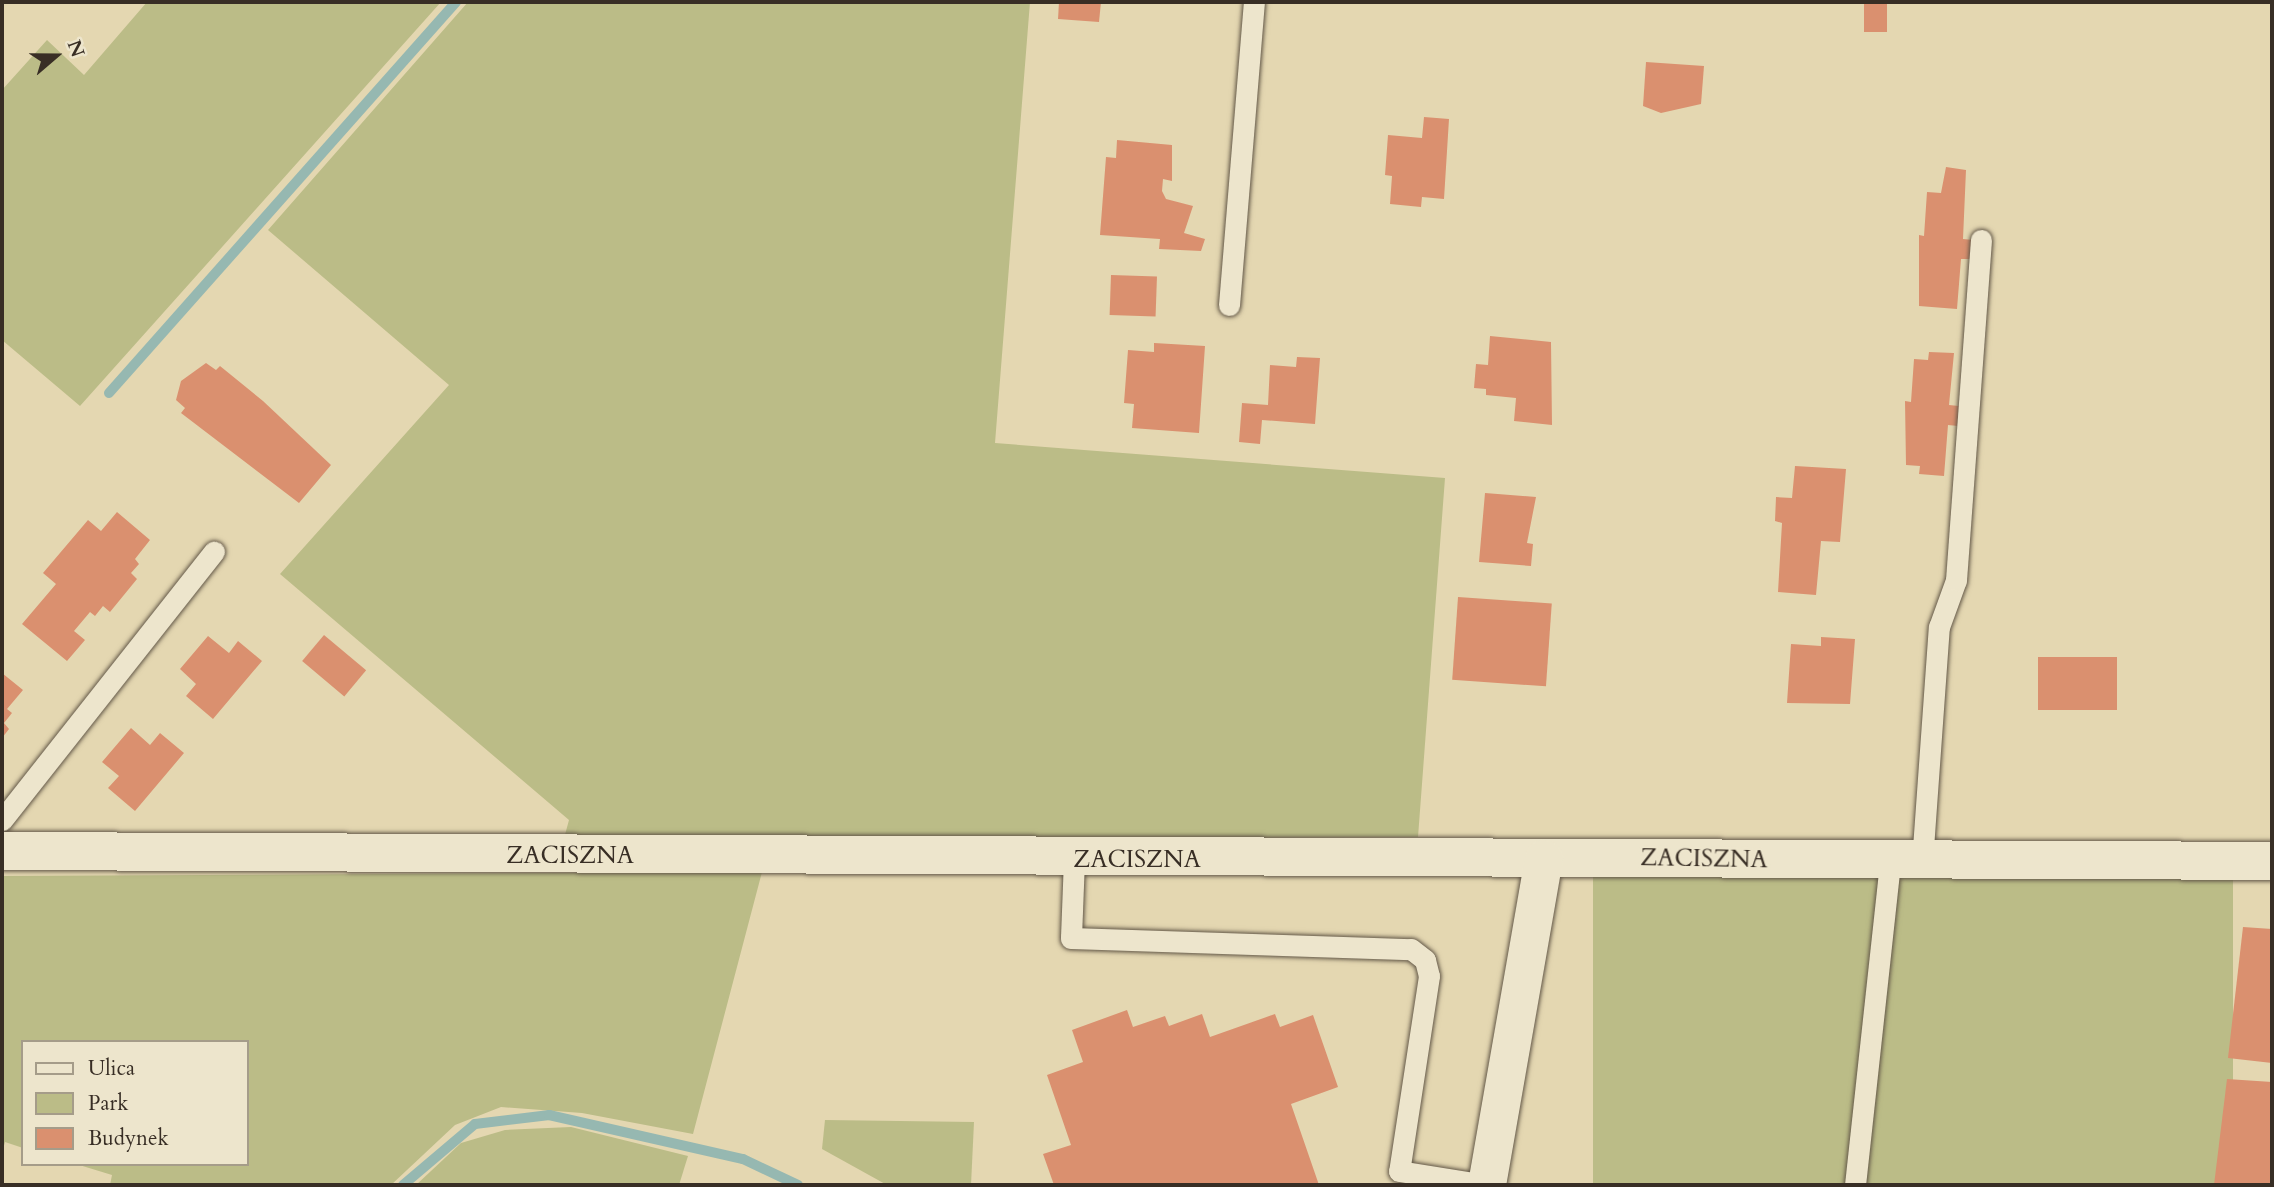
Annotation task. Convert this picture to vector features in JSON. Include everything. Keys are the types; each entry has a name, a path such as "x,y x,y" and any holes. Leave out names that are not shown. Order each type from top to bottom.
{"street":[{"name":"ZACISZNA","path":"2,851 1074,859 2272,861"},
{"path":"1486,1185 1544,859"}],"lane":[{"path":"1229,305 1254,2"},
{"path":"1855,1185 1906,862 1939,627 1956,580 1981,240"},
{"path":"2,820 214,552"},
{"path":"1074,859 1071,938 1411,949 1425,960 1429,976 1399,1171 1486,1185"}],"green space":[{"path":"147,2 441,2 80,406 2,340 2,90 47,40 84,75"},
{"path":"468,2 1030,2 995,443 1445,478 1418,837 563,842 569,820 280,574 449,385 268,230"},
{"path":"1593,870 2233,870 2233,1185 1593,1185"},
{"path":"762,872 693,1134 582,1113 501,1107 455,1125 391,1185 110,1185 112,1175 83,1166 248,1166 248,1040 21,1040 21,1147 5,1142 2,1153 2,876"},
{"path":"825,1120 974,1122 971,1185 887,1185 822,1149"},
{"path":"571,1127 688,1156 679,1185 416,1185 461,1143 505,1130"}],"building":[{"path":"1059,2 1101,2 1099,22 1058,19"},
{"path":"1864,2 1887,2 1887,32 1864,32"},
{"path":"1646,62 1704,66 1701,104 1661,113 1643,106"},
{"path":"1424,117 1449,119 1444,199 1422,197 1421,207 1390,204 1392,176 1385,175 1388,135 1422,138"},
{"path":"1117,140 1172,145 1172,181 1163,179 1162,191 1166,199 1193,206 1184,233 1205,239 1201,251 1159,249 1160,239 1100,235 1106,157 1116,158"},
{"path":"1946,167 1966,170 1963,239 1973,240 1971,259 1961,259 1957,309 1919,306 1919,235 1924,236 1927,192 1941,193"},
{"path":"1111,275 1157,277 1156,317 1110,315"},
{"path":"1490,336 1551,342 1552,425 1514,421 1516,398 1486,395 1486,389 1474,388 1476,364 1488,365"},
{"path":"1154,343 1205,346 1199,433 1132,428 1134,404 1124,403 1128,350 1154,352"},
{"path":"1929,352 1954,353 1949,405 1959,406 1958,426 1948,425 1944,476 1919,474 1920,466 1906,465 1905,401 1911,402 1914,359 1928,360"},
{"path":"1297,357 1320,358 1315,424 1262,420 1260,444 1239,442 1242,403 1268,405 1270,365 1296,367"},
{"path":"206,363 216,370 220,366 263,401 331,465 299,503 181,413 185,408 176,400 181,381"},
{"path":"1795,466 1846,469 1840,542 1821,541 1816,595 1778,592 1782,523 1775,521 1776,497 1792,498"},
{"path":"1485,493 1536,497 1527,543 1533,544 1531,566 1479,562"},
{"path":"117,512 150,540 135,559 139,564 131,573 137,579 110,612 103,606 95,616 90,612 74,631 85,640 67,661 22,624 56,584 43,573 88,520 101,531"},
{"path":"1458,597 1552,604 1546,686 1452,680"},
{"path":"324,635 366,670 344,696 302,661"},
{"path":"208,636 229,653 238,641 262,661 213,719 186,696 196,684 180,669"},
{"path":"1821,637 1855,639 1850,704 1787,703 1791,644 1821,646"},
{"path":"2038,657 2117,657 2117,710 2038,710"},
{"path":"2,673 23,690 7,709 12,713 4,723 9,729 2,738"},
{"path":"131,728 150,745 160,733 184,753 135,811 108,788 119,776 102,762"},
{"path":"2243,927 2272,929 2272,1063 2228,1058"},
{"path":"1127,1010 1133,1027 1165,1016 1169,1026 1202,1014 1210,1037 1275,1014 1280,1027 1313,1015 1338,1087 1291,1104 1319,1185 1054,1185 1043,1154 1071,1145 1047,1075 1083,1062 1072,1030"},
{"path":"2227,1079 2272,1082 2272,1185 2214,1185"}],"waterway":[{"path":"109,393 456,2"},
{"path":"403,1185 475,1124 549,1115 743,1159 798,1185"}]}
